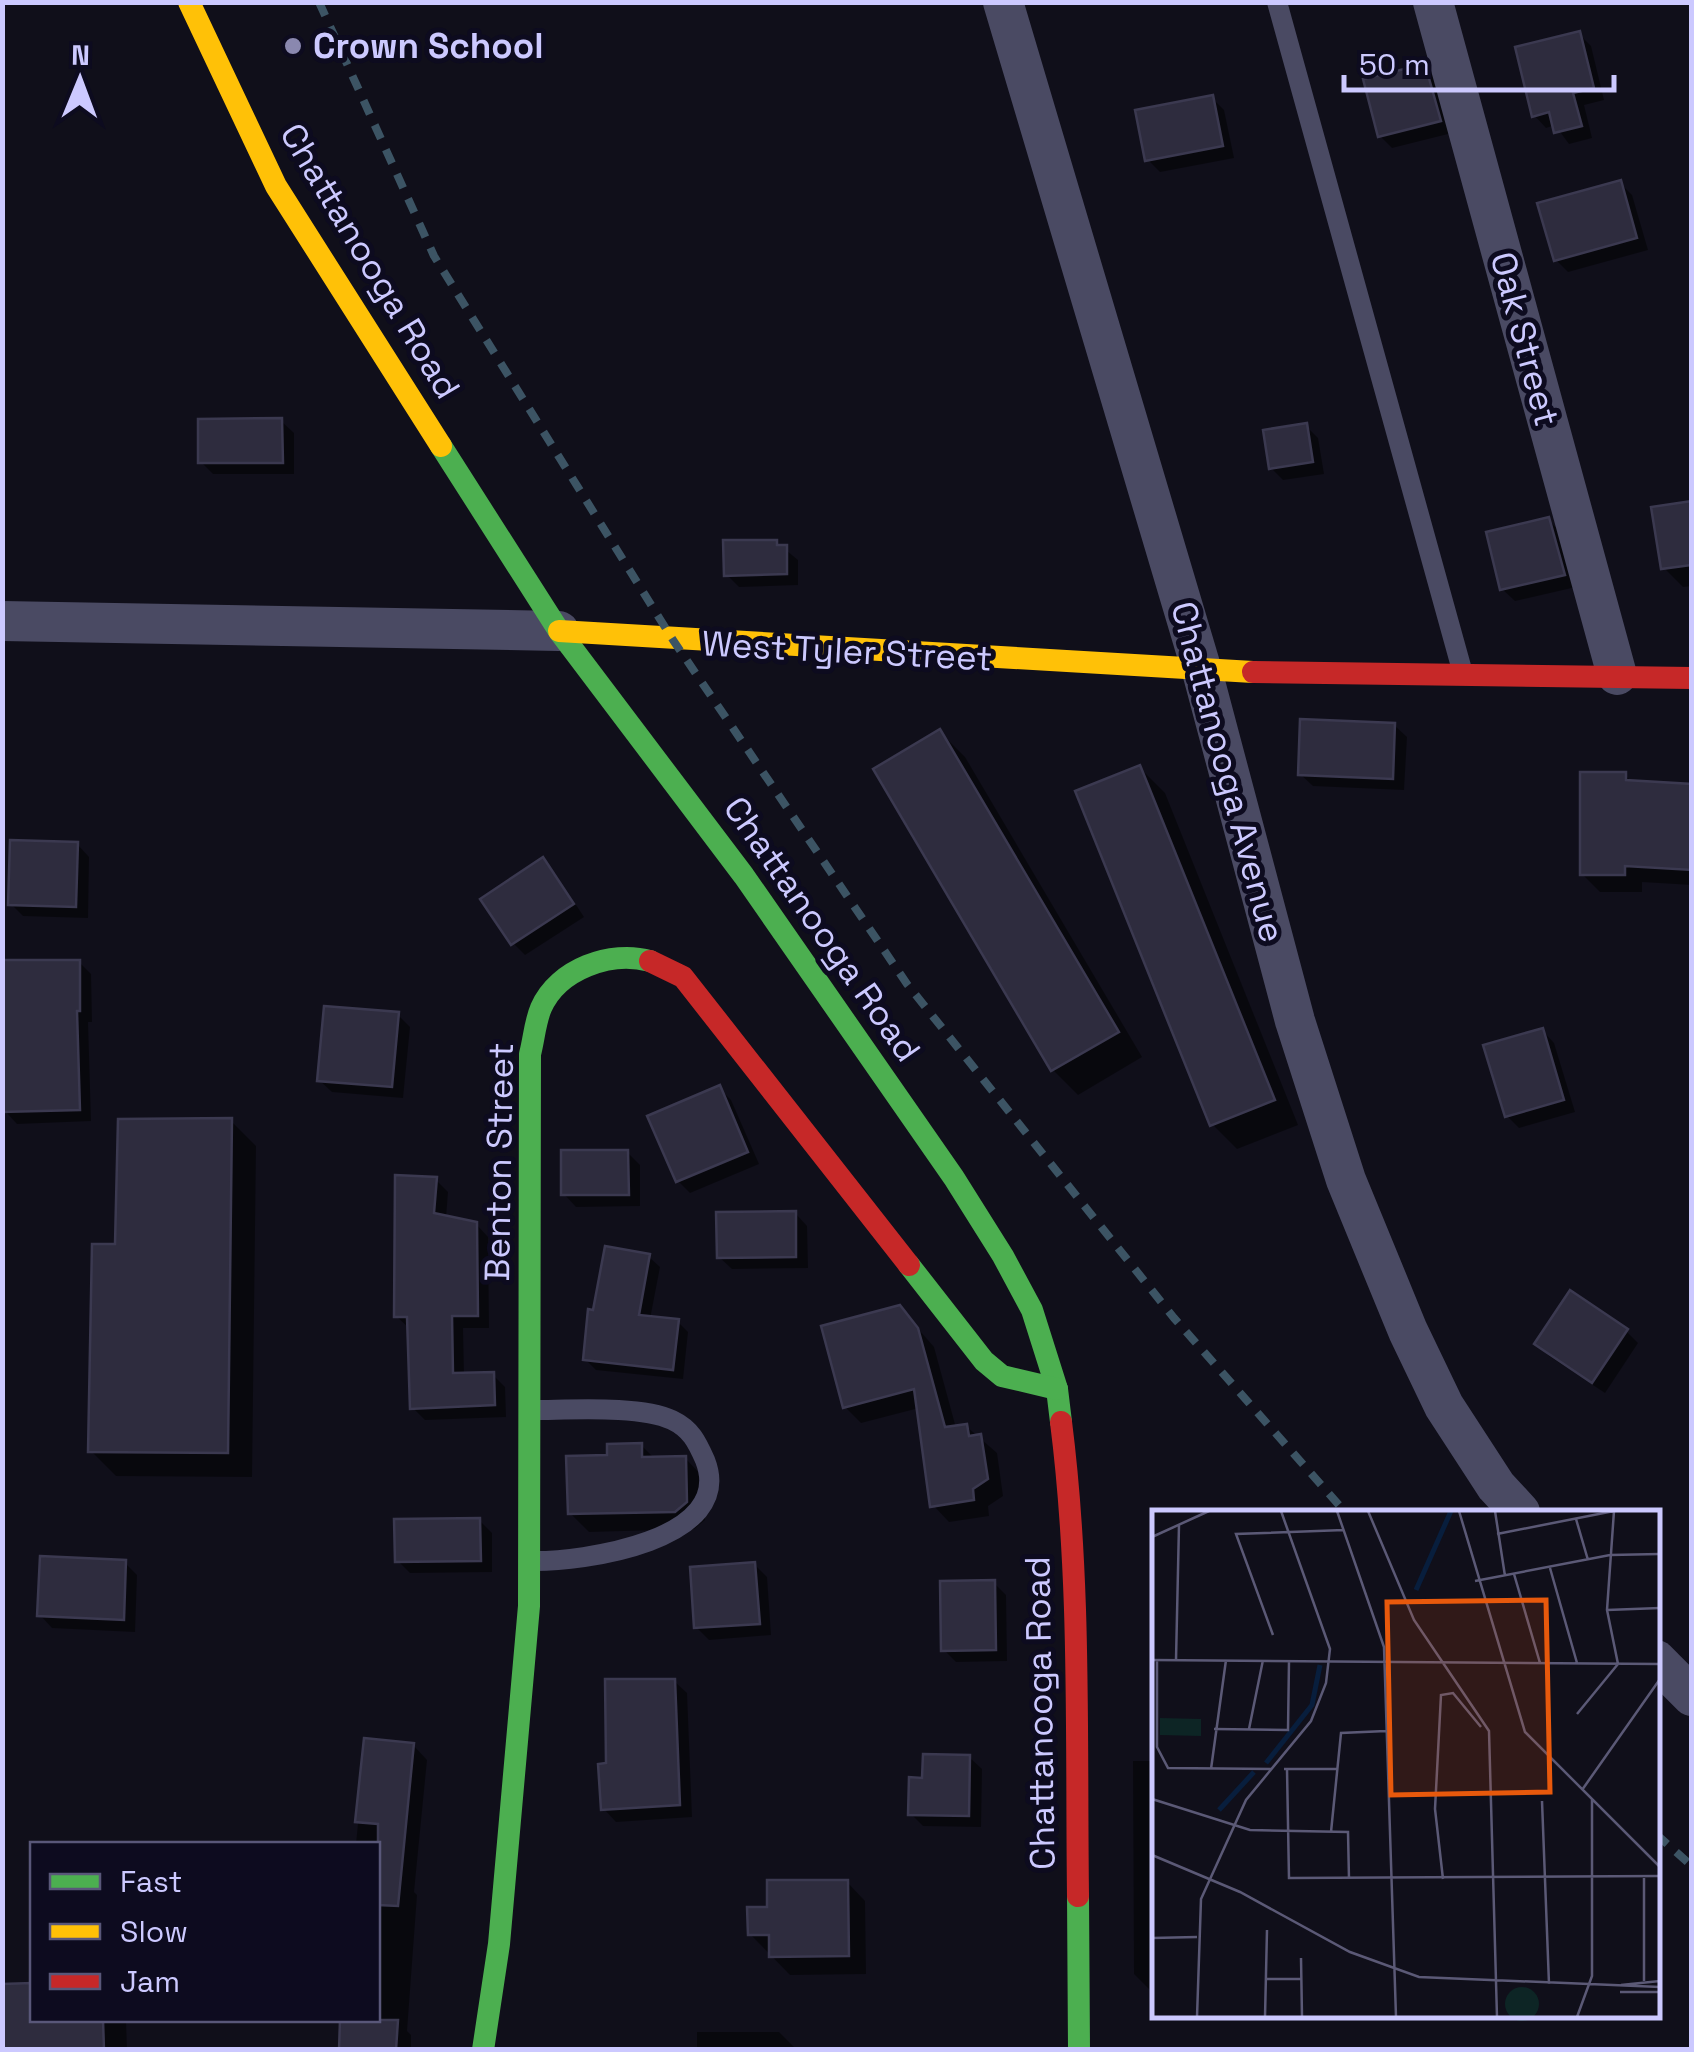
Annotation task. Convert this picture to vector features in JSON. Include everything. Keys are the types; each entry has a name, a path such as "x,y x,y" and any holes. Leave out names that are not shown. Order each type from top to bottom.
{"street":[{"name":"Chattanooga Road","path":"189,2 276,186 559,631 744,876 954,1178 1032,1310 1056,1390 1071,1498 1078,2050"},
{"name":"Chattanooga Avenue","path":"1003,2 1202,671 1295,1021 1346,1180 1408,1331 1444,1406 1496,1486 1518,1510"},
{"name":"Oak Street","path":"1433,2 1616,676"},
{"name":"West Tyler Street","path":"2,621 559,631 1202,671 1692,678"},
{"name":"Benton Street","path":"483,2050 499,1944 519,1740 530,1561 530,1054 541,1008 552,990 584,965 608,958 635,956 659,962 683,977 984,1361 1002,1376 1056,1390"}],"lane":[{"path":"1277,2 1463,674"},
{"path":"530,1561 556,1561 642,1545 684,1526 705,1498 708,1470 695,1436 670,1419 628,1411 531,1410"}],"building":[{"path":"1580,31 1594,88 1573,93 1582,126 1554,133 1549,112 1532,117 1515,47"},
{"path":"1425,64 1441,121 1378,137 1363,79"},
{"path":"1213,95 1223,146 1145,161 1135,110"},
{"path":"1621,180 1637,238 1554,261 1537,203"},
{"path":"282,418 283,463 198,463 198,419"},
{"path":"1307,423 1313,462 1269,469 1263,430"},
{"path":"1692,501 1692,565 1661,569 1651,507"},
{"path":"1549,517 1565,575 1500,590 1486,532"},
{"path":"723,540 777,540 777,545 787,545 787,574 724,576"},
{"path":"1300,719 1395,723 1393,779 1298,775"},
{"path":"940,729 1119,1032 1051,1071 873,769"},
{"path":"1140,765 1275,1100 1210,1126 1075,791"},
{"path":"1580,772 1626,772 1626,780 1692,784 1692,870 1625,866 1625,875 1580,875"},
{"path":"10,840 78,842 76,907 8,905"},
{"path":"543,857 574,904 511,945 480,899"},
{"path":"2,960 80,960 80,1110 2,1112"},
{"path":"324,1006 399,1012 392,1087 317,1081"},
{"path":"1543,1028 1564,1100 1505,1117 1483,1045"},
{"path":"720,1085 748,1152 676,1182 647,1116"},
{"path":"232,1118 228,1453 88,1452 92,1244 115,1244 118,1119"},
{"path":"561,1150 628,1150 629,1195 561,1195"},
{"path":"395,1175 437,1177 434,1213 477,1222 478,1316 452,1316 453,1373 494,1372 495,1405 410,1409 407,1317 394,1317"},
{"path":"796,1211 796,1257 717,1258 716,1212"},
{"path":"605,1246 650,1254 639,1315 679,1319 673,1370 583,1360 588,1309 593,1310"},
{"path":"1570,1290 1628,1329 1592,1383 1534,1344"},
{"path":"900,1305 918,1328 945,1427 967,1424 969,1436 981,1434 988,1479 973,1489 974,1500 930,1507 914,1389 843,1408 821,1326"},
{"path":"642,1443 642,1457 686,1456 687,1502 675,1512 568,1514 566,1456 607,1455 607,1444"},
{"path":"480,1518 481,1561 395,1562 394,1519"},
{"path":"40,1556 126,1560 124,1620 37,1616"},
{"path":"755,1562 760,1624 694,1628 690,1567"},
{"path":"995,1580 996,1650 941,1651 940,1581"},
{"path":"605,1679 675,1679 680,1805 601,1810 598,1764 606,1763"},
{"path":"364,1738 414,1743 398,1906 380,1905 378,1824 355,1822"},
{"path":"923,1754 970,1755 969,1816 908,1815 909,1777 922,1778"},
{"path":"767,1880 848,1880 849,1956 769,1957 769,1935 748,1935 747,1907 767,1907"},
{"path":"30,1983 30,2022 103,2022 104,2050 4,2050 2,1984"},
{"path":"398,2020 396,2050 339,2050 340,2022"}],"railway":[{"path":"319,2 434,256 673,640 907,984 1174,1318 1343,1510"},
{"path":"1659,1837 1692,1866"}],"traffic: fast":[{"path":"441,446 559,631 744,876 954,1178 1032,1310 1057,1389 1061,1422"},
{"path":"483,2050 499,1944 529,1606 530,1054 541,1008 560,983 603,961 650,961"},
{"path":"909,1265 984,1361 1002,1376 1057,1389"},
{"path":"1078,1896 1079,2050"}],"traffic: slow":[{"path":"189,2 276,186 441,446"},
{"path":"559,631 1253,672"}],"traffic: jam":[{"path":"1253,672 1692,678"},
{"path":"650,961 683,977 909,1265"},
{"path":"1061,1422 1075,1599 1078,1896"}],"place":[{"name":"Crown School","path":"293,46"}]}
